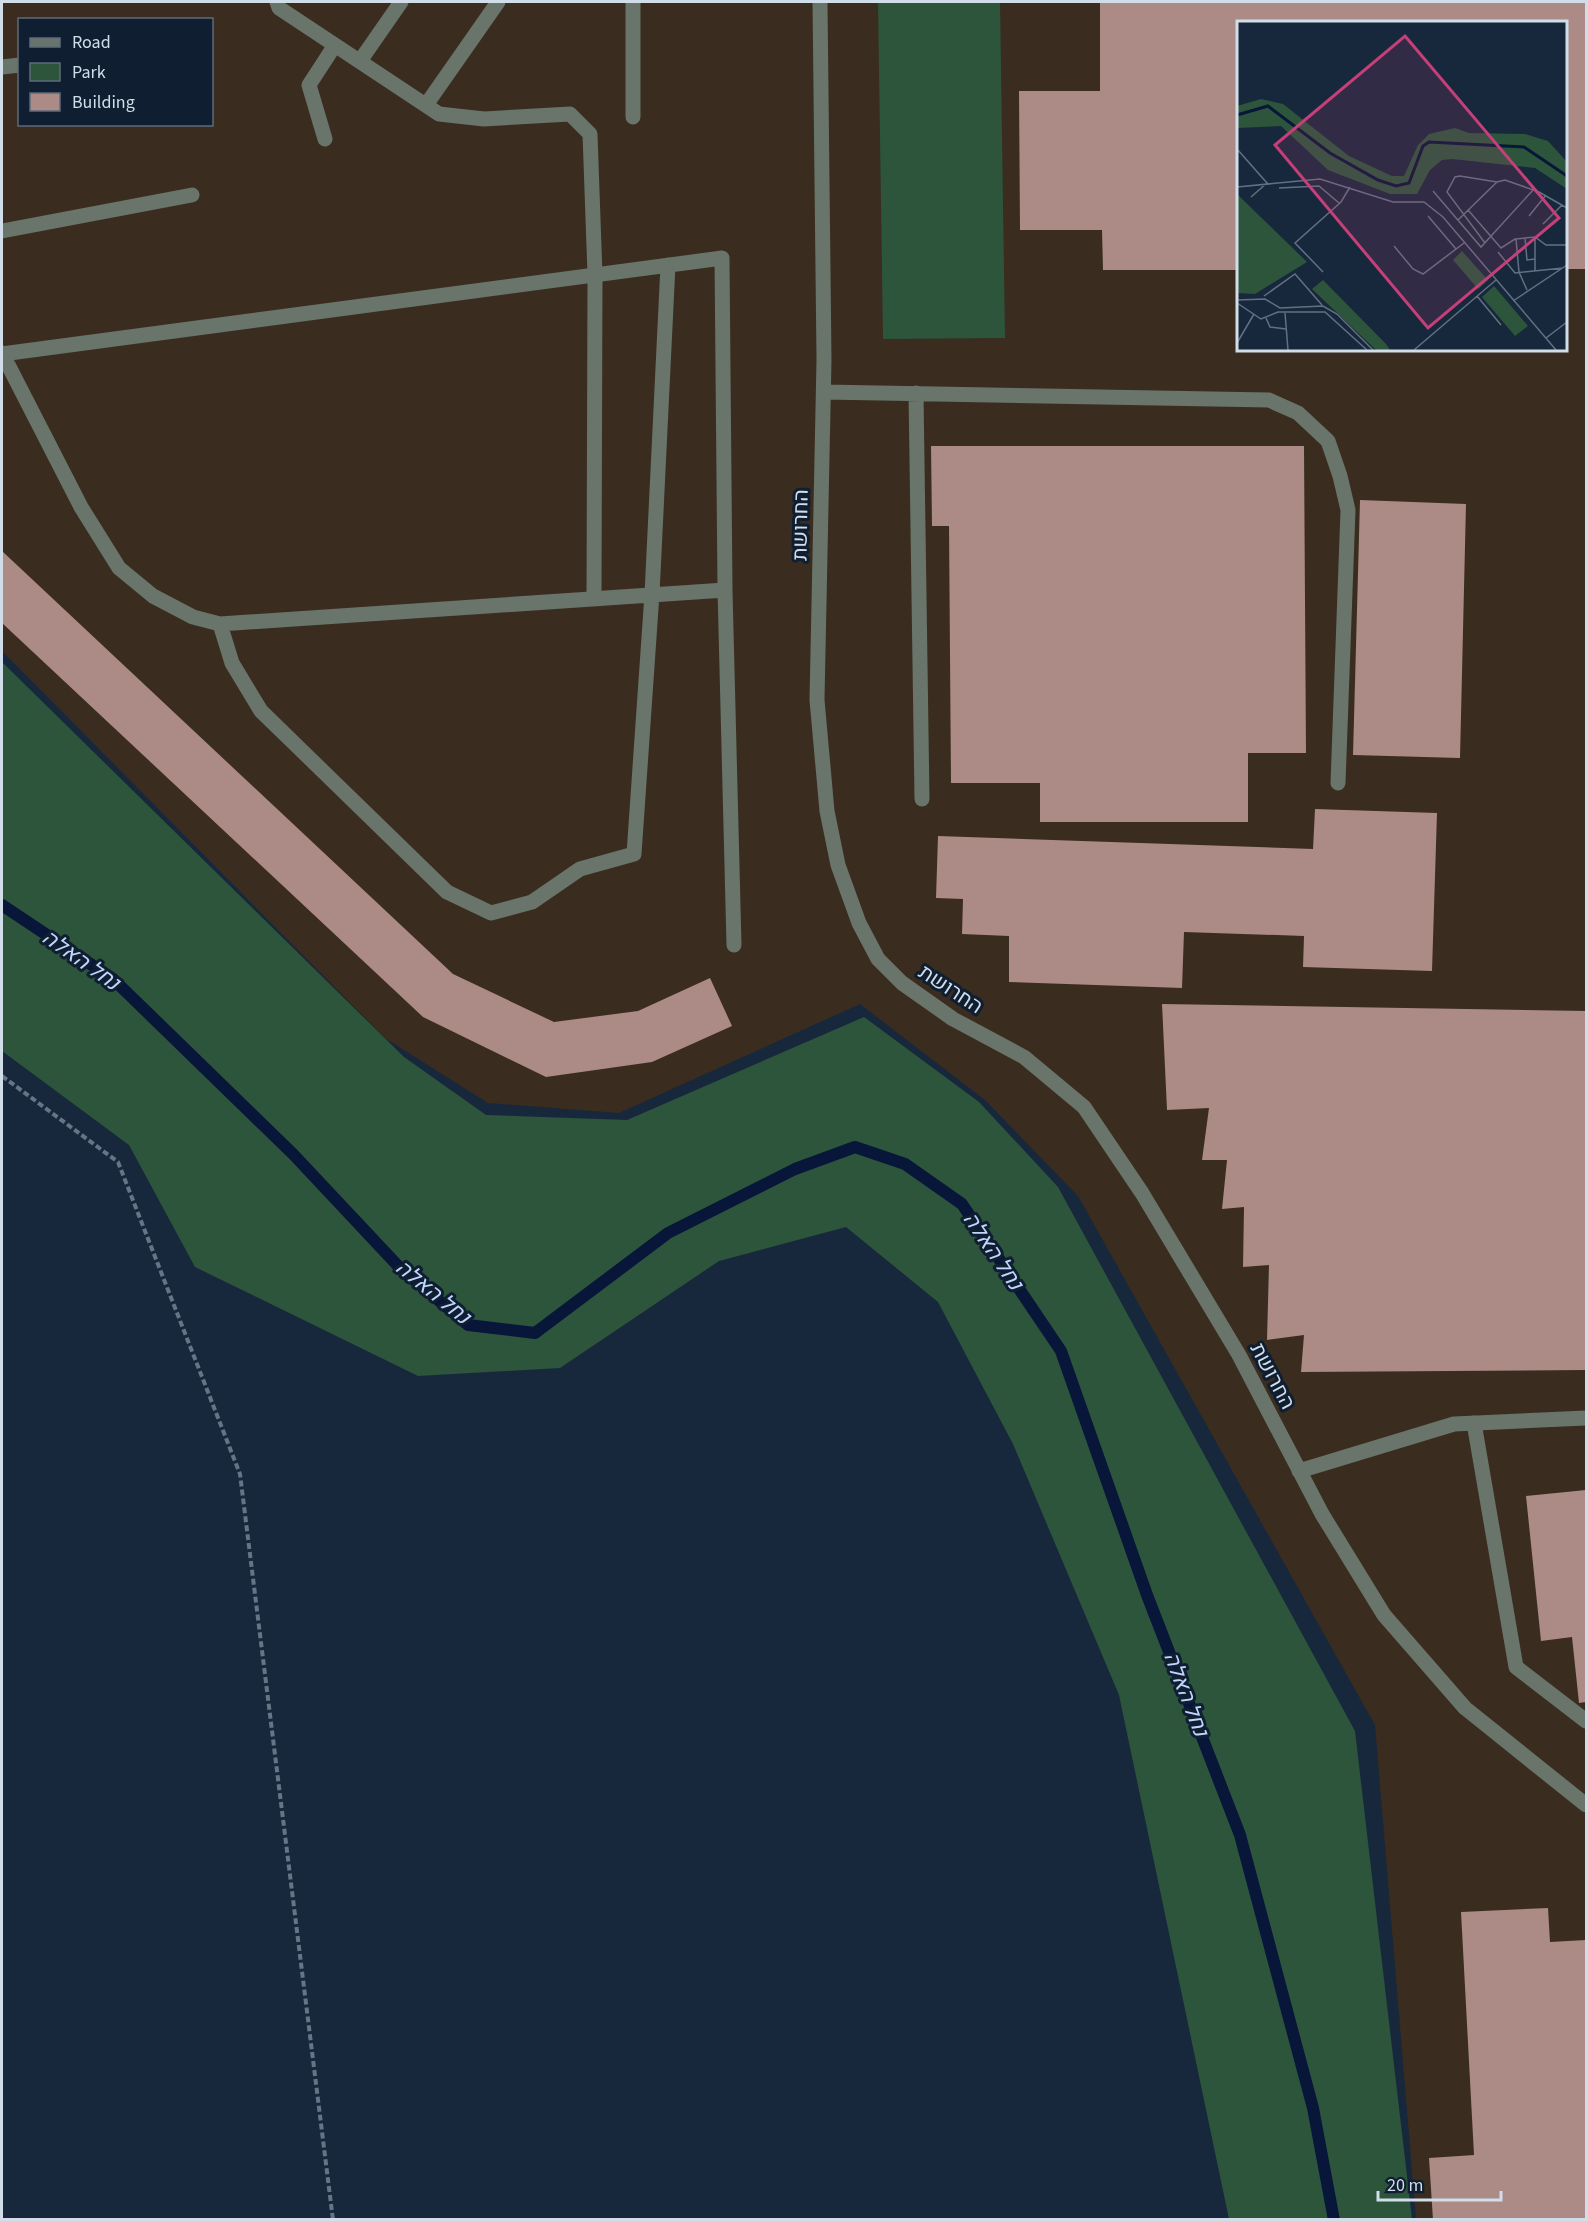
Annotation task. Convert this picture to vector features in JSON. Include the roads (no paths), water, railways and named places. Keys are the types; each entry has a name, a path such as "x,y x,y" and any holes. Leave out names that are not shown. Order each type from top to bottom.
{"street":[{"path":"360,62 401,2"},
{"path":"426,105 498,2"},
{"path":"633,2 633,117"},
{"name":"החרושת","path":"820,2 824,392 817,700 827,811 838,865 859,922 878,958 902,983 953,1019 1024,1057 1084,1107 1142,1193 1239,1355 1322,1514 1384,1615 1465,1708 1587,1805"},
{"path":"281,4 335,45 440,114 484,119 570,114 590,134 596,275 594,599"},
{"path":"324,139 309,85 335,45"},
{"path":"2,67 18,65"},
{"path":"2,231 192,195"},
{"path":"725,590 220,624 193,617 153,596 119,568 81,507 2,353 722,258 725,590 734,945"},
{"path":"220,624 232,663 261,711 447,892 491,913 532,902 580,869 634,854 652,594 668,265"},
{"path":"824,392 1269,400 1298,413 1328,441 1348,510 1338,783"},
{"path":"916,393 922,799"},
{"path":"1299,1471 1454,1424 1587,1418"},
{"path":"1474,1423 1516,1666 1587,1721"}],"waterway":[{"name":"נחל האלה","path":"2,905 113,979 293,1154 401,1269 468,1325 535,1333 668,1233 795,1169 855,1147 905,1164 962,1204 1061,1351 1147,1595 1240,1835 1313,2108 1334,2220"}]}
